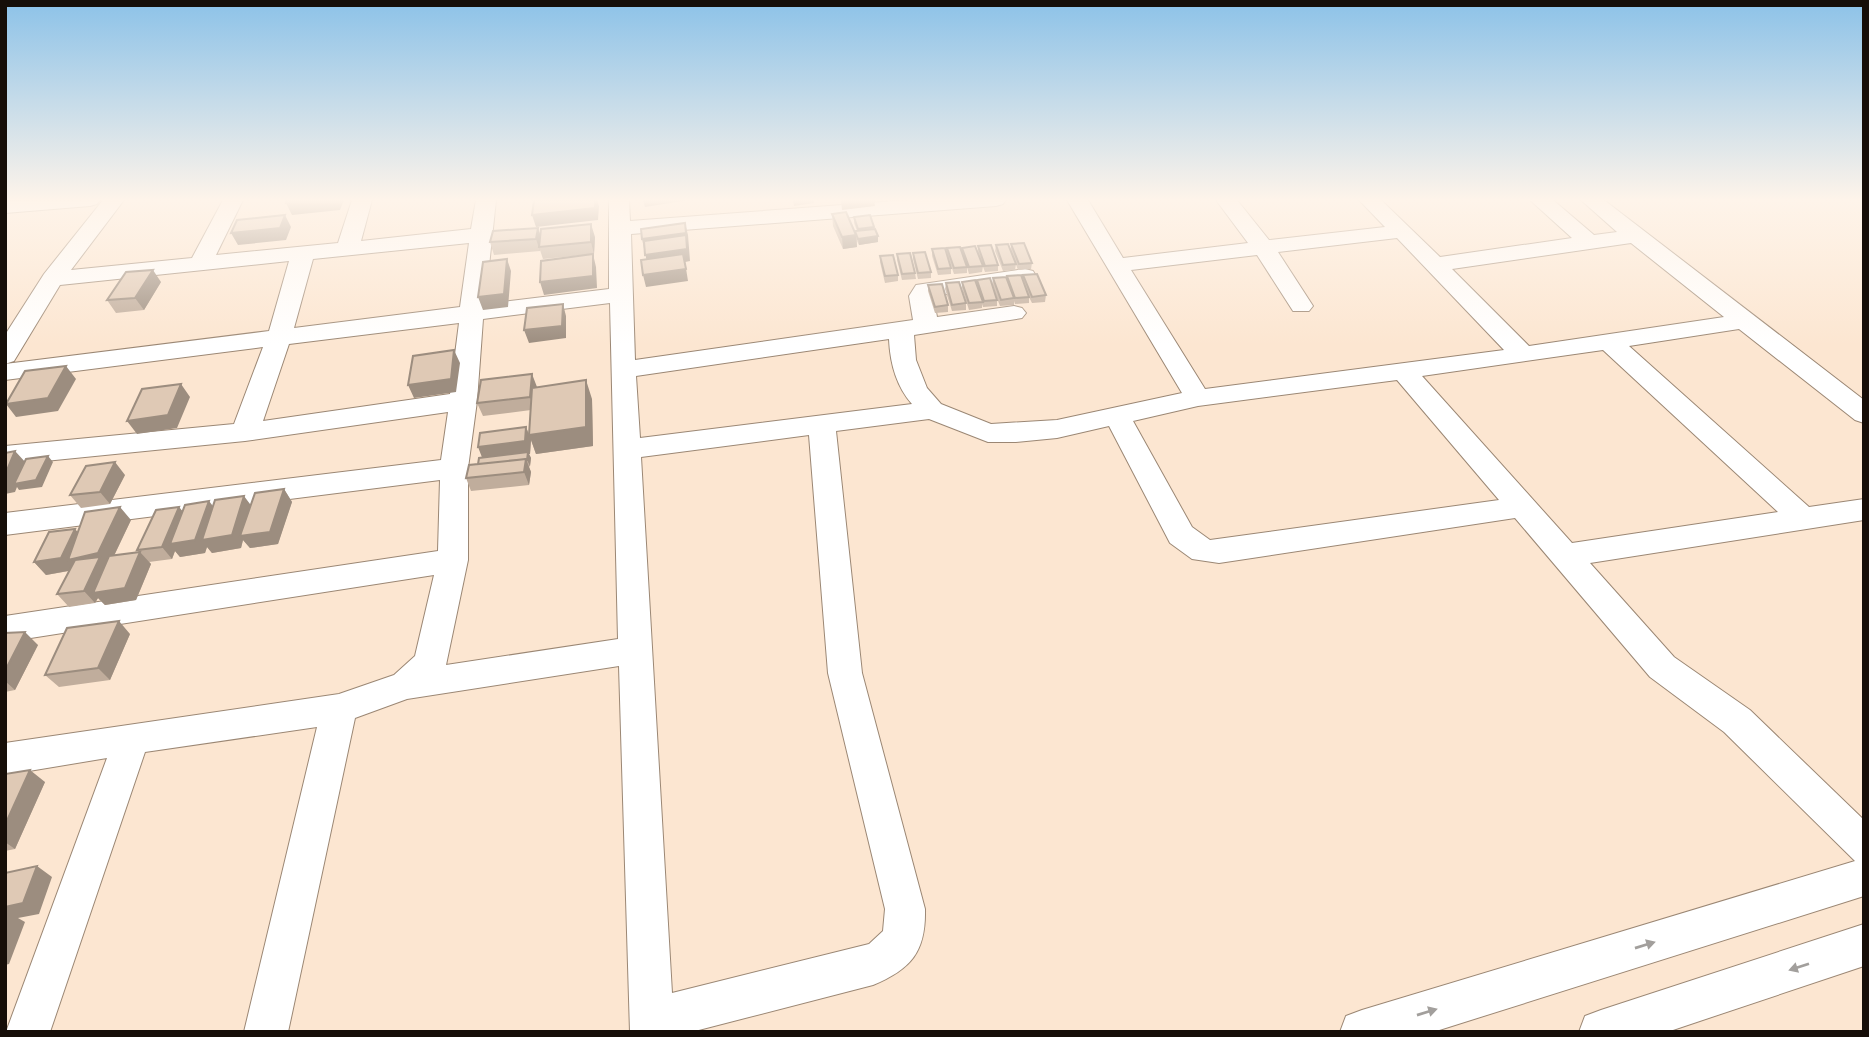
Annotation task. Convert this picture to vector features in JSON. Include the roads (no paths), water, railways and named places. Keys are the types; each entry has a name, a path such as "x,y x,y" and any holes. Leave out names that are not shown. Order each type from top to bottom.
{"street":[{"path":"5,356 52,279 76,248"},
{"path":"201,264 209,248"},
{"path":"52,279 344,248"},
{"path":"405,685 430,663 453,560 454,468 464,401 470,314 479,248"},
{"path":"621,248 623,370 651,1026 887,959 900,946 906,926 905,909 845,673 822,424"},
{"path":"1108,248 1198,398"},
{"path":"1118,265 1261,248"},
{"path":"1264,248 1301,306"},
{"path":"1418,248 1523,355"},
{"path":"1434,265 1546,248"},
{"path":"1651,248 1864,414"},
{"path":"245,432 279,338 303,253"},
{"path":"926,326 921,296 924,290 1025,276"},
{"path":"5,372 622,295"},
{"path":"623,370 1014,313"},
{"path":"901,330 903,360 915,391 932,410 988,433 1016,433 1057,429 1198,398 1523,355 1746,321"},
{"path":"1609,342 1803,518"},
{"path":"1402,369 1662,667 1737,721 1864,846"},
{"path":"5,456 245,432 464,401"},
{"path":"627,449 932,410"},
{"path":"1117,416 1181,535 1203,551 1219,552 1522,507"},
{"path":"5,524 454,468"},
{"path":"1563,556 1864,509"},
{"path":"5,629 453,560"},
{"path":"5,759 339,709 405,685 636,649"},
{"path":"266,1032 339,709"},
{"path":"28,1032 132,738"},
{"path":"1362,1032 1864,877"},
{"path":"1601,1032 1864,945"}]}
